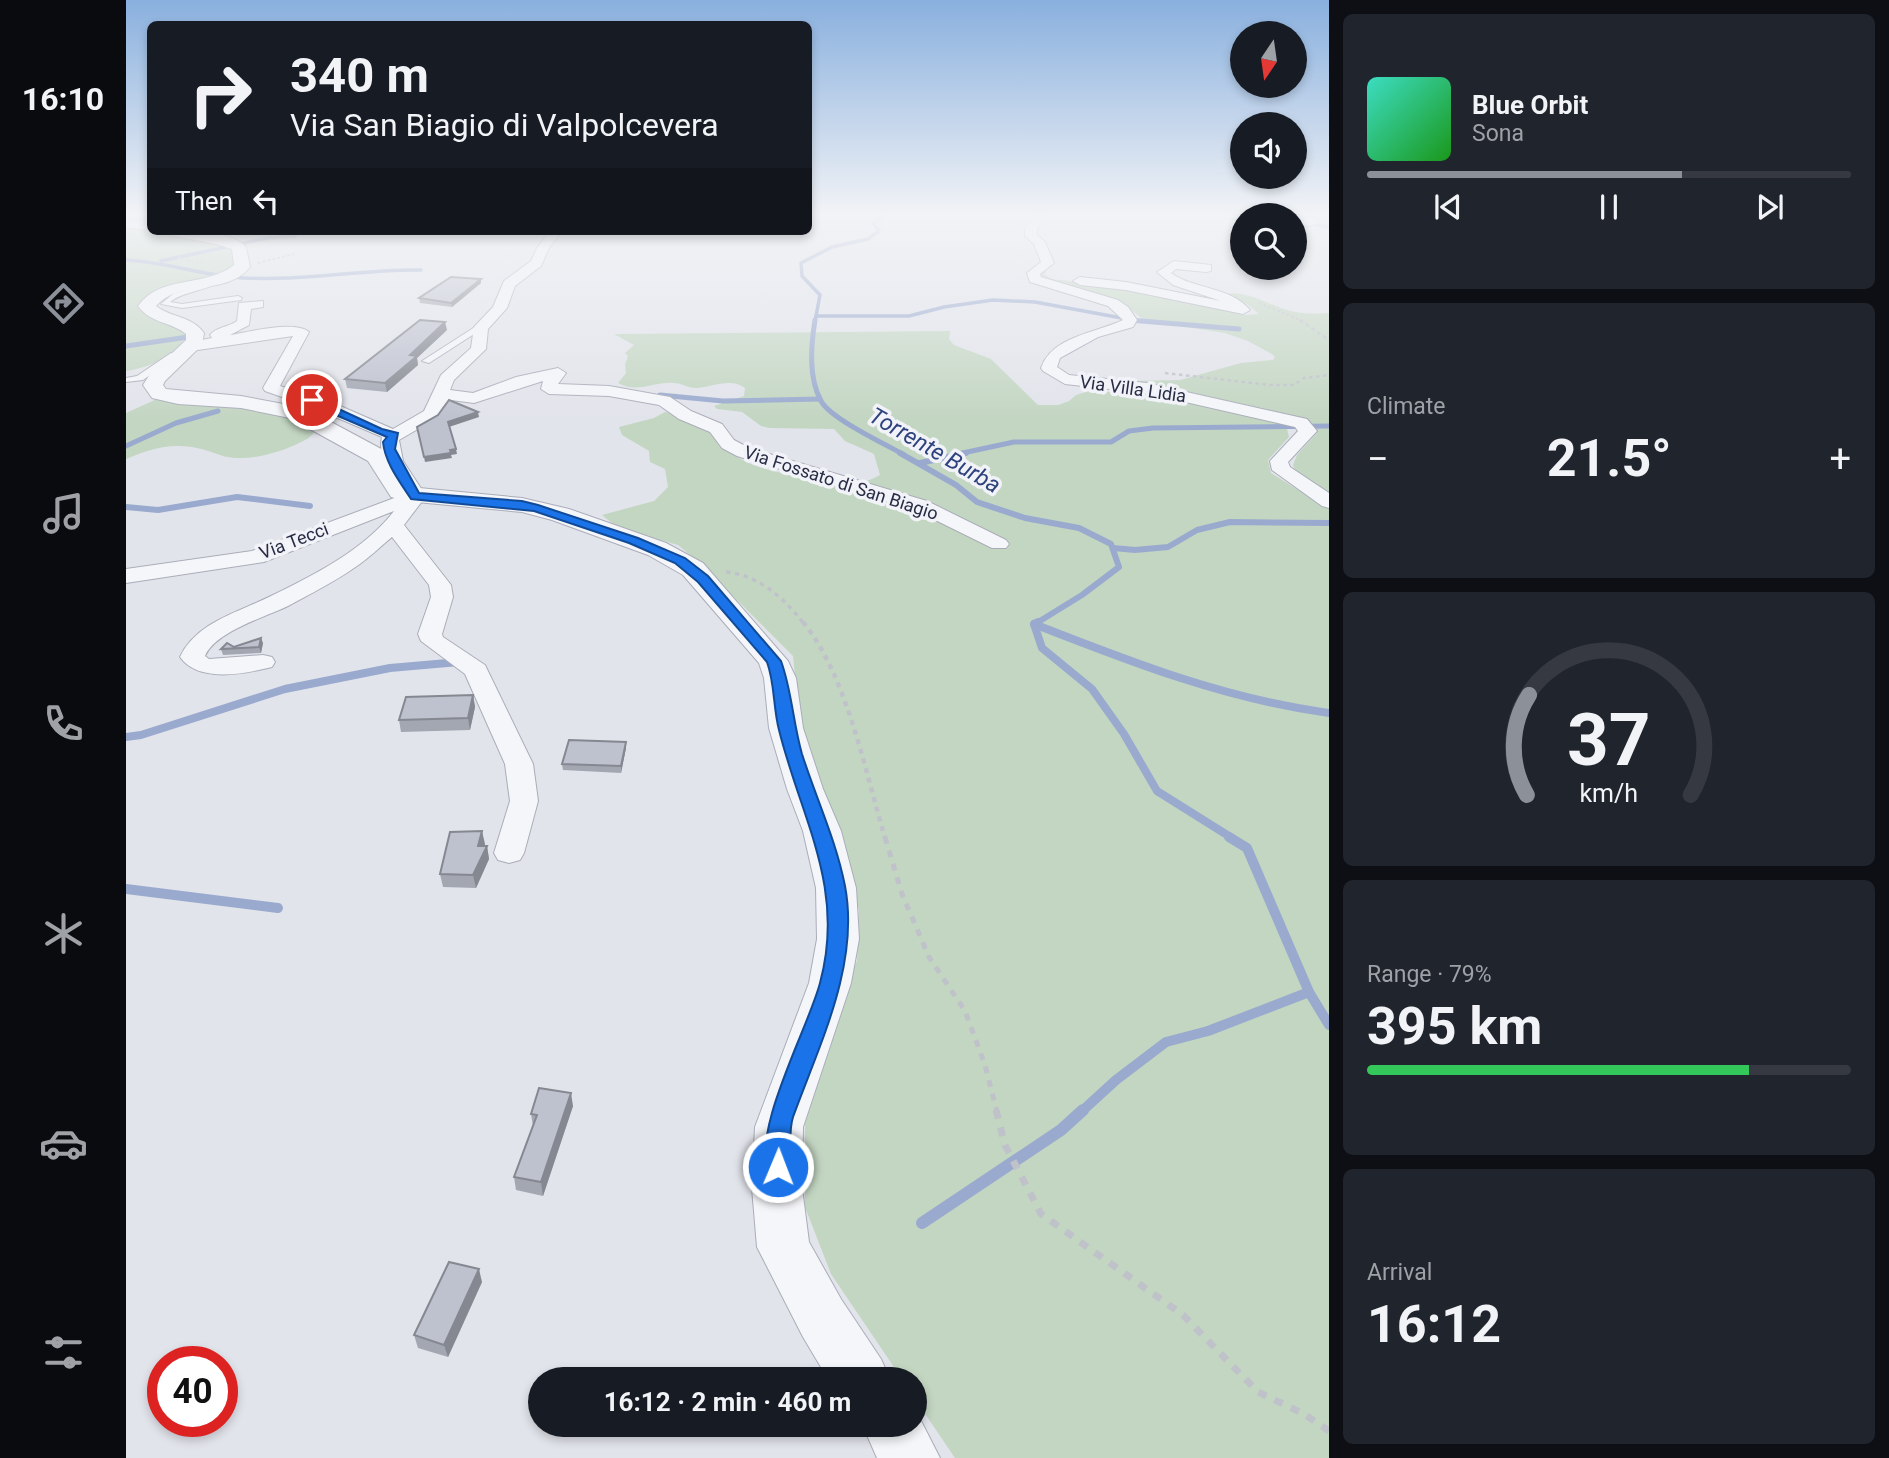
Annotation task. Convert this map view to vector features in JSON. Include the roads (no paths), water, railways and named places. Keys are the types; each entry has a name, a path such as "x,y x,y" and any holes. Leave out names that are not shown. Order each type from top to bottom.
{"street":[{"path":"190,346 193,329 154,315 147,306 149,301 164,293 191,284"},
{"path":"405,511 389,442 394,435 423,421 431,414 447,378 478,349 481,327 491,320 506,300 509,284"},
{"name":"Via Villa Lidia","path":"1047,284 1112,304 1125,312 1130,320 1128,324 1093,334 1053,356 1049,368 1055,374 1072,380 1146,388 1301,423 1308,431 1279,461 1280,470 1329,502"},
{"path":"1111,284 1243,310 1210,290 1187,284"},
{"path":"258,304 244,306 244,322 237,328 190,346 153,385 159,394 178,398 266,405 297,413 377,456 400,492 405,511 440,585 442,597 430,634 433,641 476,670 519,764 524,801 509,853"},
{"path":"190,346 286,331 302,332 271,388 316,402 378,431 394,435"},
{"name":"Via Fossato di San Biagio","path":"436,404 447,395 474,398 522,380 558,373 549,388 609,391 664,401 685,415 716,428 728,444 743,452 920,505 999,544"},
{"path":"263,662 207,667 192,657 197,646 218,631 246,615 278,602 348,563 405,511 522,505 538,508 657,549 693,569 774,661 780,678 786,727 805,789 822,831 836,888 838,939 830,983 779,1127 777,1188 783,1247 822,1318 853,1367"},
{"name":"Via Tecci","path":"126,576 256,557 405,511"},
{"path":"898,1437 910,1458"}],"lane":[{"path":"212,284 170,298 165,304 182,306 238,298"},
{"path":"426,361 481,327"},
{"path":"129,380 140,378 190,346"}],"waterway":[{"name":"Torrente Burba","path":"810,284 820,295 815,321"},
{"path":"816,316 909,316 944,307 993,300 1035,302 1135,321"},
{"name":"Torrente Burba","path":"815,320 812,371 821,401 846,423 903,454"},
{"path":"1129,320 1135,321"},
{"path":"1135,321 1239,329"},
{"path":"126,346 188,337"},
{"path":"660,395 723,401 820,399"},
{"path":"126,446 176,423 218,411"},
{"path":"958,454 1014,442 1111,442 1129,431 1153,428 1329,426"},
{"name":"Torrente Burba","path":"900,453 956,485 977,502 1025,518 1079,528 1111,544 1119,567 1082,595 1035,624"},
{"path":"920,463 966,453"},
{"path":"126,507 158,510 237,497 310,506"},
{"path":"1113,548 1135,550 1168,547 1197,530 1230,522 1328,523"},
{"name":"Torrente Burba","path":"1034,624 1038,622"},
{"path":"1034,624 1179,678 1253,699 1329,713"},
{"name":"Torrente Burba","path":"1034,624 1042,648 1092,689 1124,734 1157,791 1232,838"},
{"path":"126,737 141,735 285,689 390,668 459,662"},
{"name":"Torrente Burba","path":"1229,837 1247,848 1309,992"},
{"path":"126,889 278,908"},
{"path":"1081,1112 1116,1080 1166,1042 1208,1031 1309,992"},
{"name":"Torrente Burba","path":"1309,992 1329,1025"},
{"path":"922,1223 1061,1130 1083,1110"}]}
